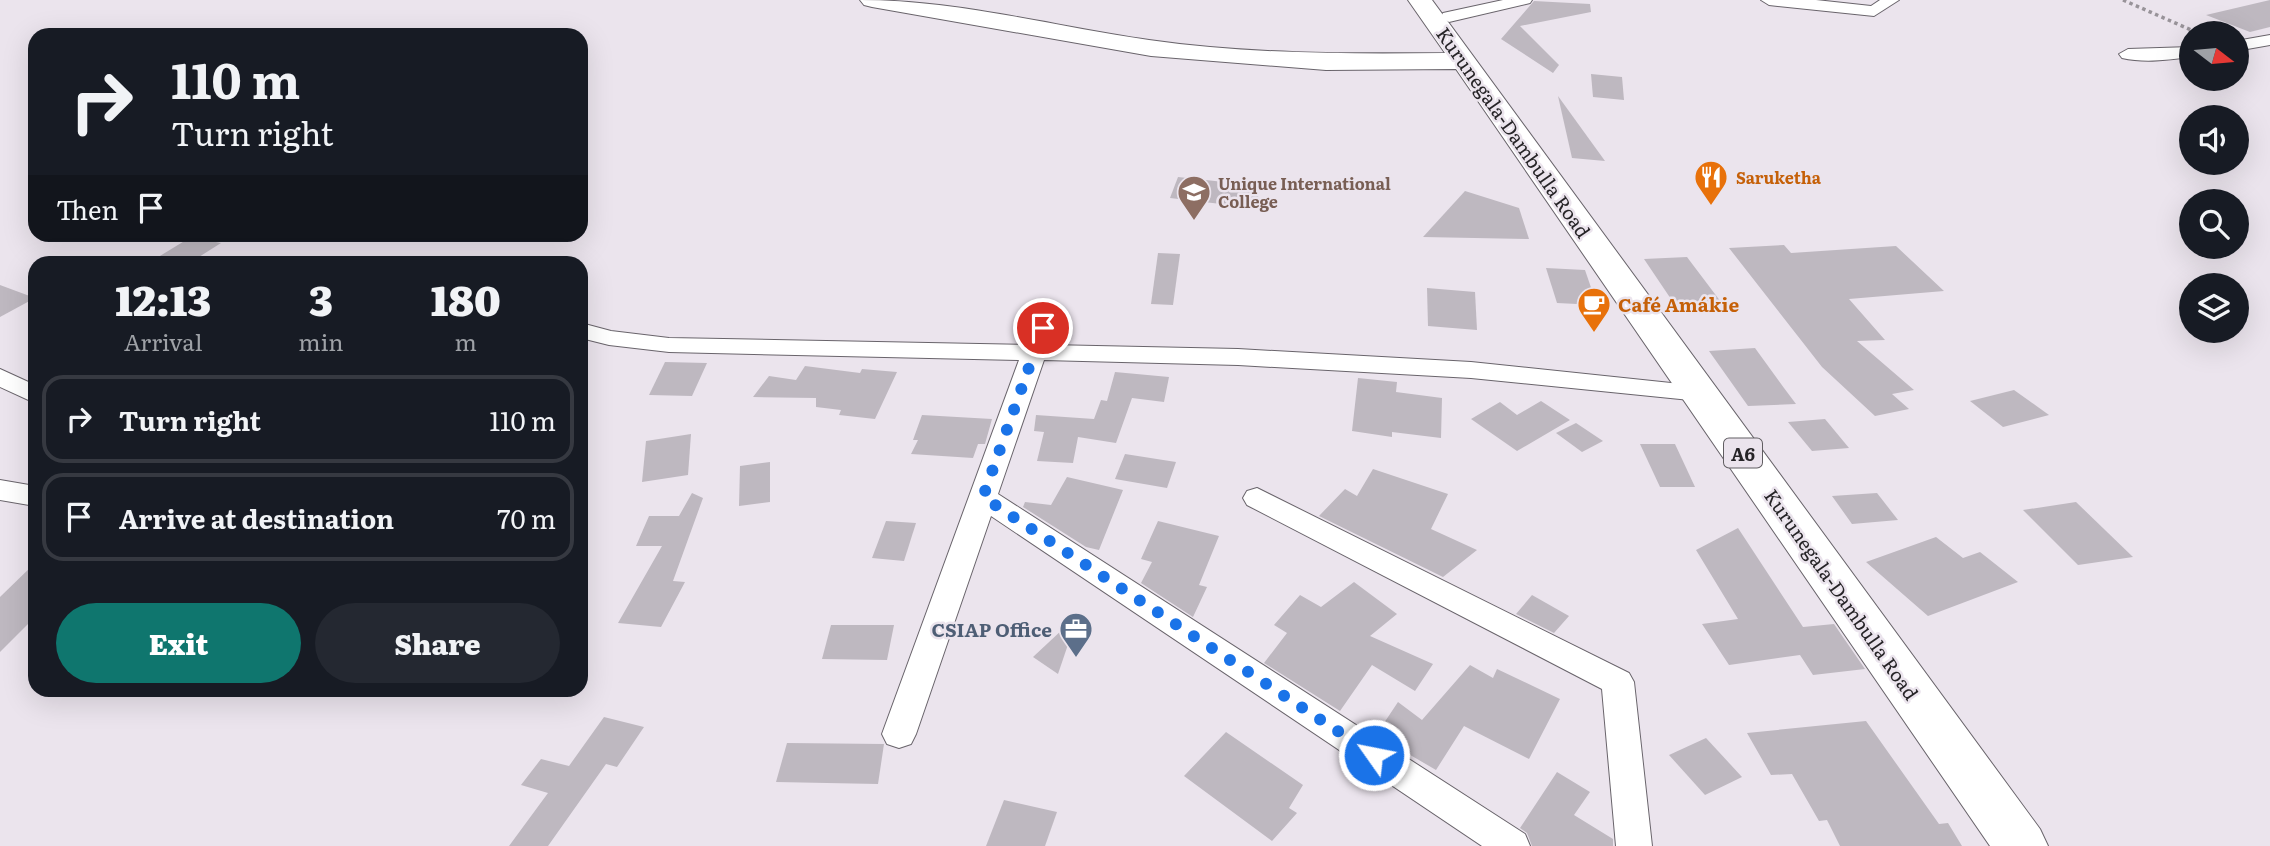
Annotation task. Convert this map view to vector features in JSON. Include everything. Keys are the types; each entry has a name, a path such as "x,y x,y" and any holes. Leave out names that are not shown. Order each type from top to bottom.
{"highway":[{"path":"872,0 1151,48 1325,62 1460,55"},
{"path":"934,0 1147,36 1248,48 1460,55"},
{"name":"Kurunegala-Dambulla Road","path":"1420,0 2021,846"}],"street":[{"path":"1449,17 1524,0"},
{"path":"1769,0 1874,11 1891,0"},
{"path":"2249,44 2270,40"},
{"path":"2128,54 2155,58 2179,53"},
{"path":"588,332 609,338 668,345 1039,339 1471,370 1700,393"},
{"path":"899,734 1039,339"},
{"path":"0,377 28,391"},
{"path":"0,490 28,495"},
{"path":"983,497 1512,846"},
{"path":"1257,498 1618,682 1634,846"}],"path":[{"path":"2123,0 2179,25"}],"building":[{"path":"2270,0 2270,27 2250,32 2249,21 2222,21 2206,15"},
{"path":"1534,1 1590,4 1591,12 1520,26 1559,65 1553,73 1501,39"},
{"path":"1591,74 1622,77 1624,100 1593,97"},
{"path":"1558,96 1605,161 1572,158"},
{"path":"1178,177 1261,186 1255,208 1170,198"},
{"path":"1465,191 1519,208 1529,239 1423,237"},
{"path":"183,242 221,243 200,256 160,256"},
{"path":"1784,245 1791,253 1896,246 1944,291 1849,299 1885,340 1857,341 1914,390 1892,394 1909,409 1875,416 1822,367 1729,248"},
{"path":"1158,253 1180,254 1173,305 1151,304"},
{"path":"1687,257 1721,302 1675,305 1644,259"},
{"path":"1546,268 1585,270 1597,305 1557,303"},
{"path":"0,285 28,295 28,302 0,317"},
{"path":"1427,288 1475,292 1477,330 1428,326"},
{"path":"1755,348 1796,404 1748,406 1709,351"},
{"path":"665,362 707,363 692,396 649,395"},
{"path":"805,366 860,373 862,369 897,372 875,419 839,415 841,410 816,407 816,398 753,397 769,376 796,380"},
{"path":"1115,372 1169,377 1164,402 1132,398 1116,443 1078,437 1073,463 1037,461 1044,432 1034,431 1036,415 1094,419 1101,400 1107,401"},
{"path":"1358,378 1397,382 1396,392 1442,398 1441,438 1392,432 1392,437 1352,431"},
{"path":"2014,390 2049,415 2003,427 1970,401"},
{"path":"1541,401 1570,420 1517,451 1471,419 1500,402 1517,415"},
{"path":"922,415 992,419 985,444 978,444 973,458 911,454 918,440 913,440"},
{"path":"1825,419 1849,448 1812,451 1788,422"},
{"path":"1576,423 1603,441 1582,452 1556,433"},
{"path":"691,434 688,475 642,482 646,441"},
{"path":"1640,444 1675,444 1695,487 1660,487"},
{"path":"1125,454 1176,462 1167,488 1115,479"},
{"path":"770,462 770,502 739,506 740,466"},
{"path":"1373,469 1448,494 1431,529 1477,550 1443,577 1319,516 1345,489 1357,496"},
{"path":"1067,477 1123,490 1099,550 1086,547 1023,507 1025,502 1051,505"},
{"path":"692,493 703,498 673,581 685,582 661,627 618,623 662,546 636,546 649,516 679,516"},
{"path":"1877,493 1898,520 1852,524 1832,496"},
{"path":"2076,502 2133,557 2078,565 2023,510"},
{"path":"886,521 916,523 904,561 872,558"},
{"path":"1158,521 1219,536 1199,585 1207,587 1193,617 1141,583 1152,562 1141,559"},
{"path":"1738,528 1803,627 1834,624 1865,669 1813,675 1800,655 1729,665 1702,624 1738,619 1696,550"},
{"path":"1936,537 1963,558 1980,552 2018,582 1928,616 1866,562"},
{"path":"28,570 28,624 0,652 0,597"},
{"path":"1354,582 1397,614 1370,636 1433,664 1415,691 1372,665 1340,711 1264,663 1287,633 1274,625 1300,595 1321,607"},
{"path":"1532,595 1569,616 1554,633 1516,614"},
{"path":"1078,615 1058,674 1033,657"},
{"path":"831,625 894,625 887,660 822,659"},
{"path":"1470,665 1493,678 1497,669 1560,699 1529,759 1464,726 1436,770 1376,735 1398,702 1422,720"},
{"path":"604,717 644,727 617,767 606,764 548,846 509,846 548,793 521,785 541,759 569,766"},
{"path":"1866,721 1939,824 1948,823 1962,846 1840,846 1827,820 1819,821 1792,774 1771,775 1747,733"},
{"path":"1226,732 1303,785 1289,808 1297,813 1272,841 1184,776"},
{"path":"1706,738 1742,777 1705,795 1669,755"},
{"path":"787,743 884,744 878,784 776,782"},
{"path":"1557,772 1590,792 1574,815 1613,839 1613,846 1532,846 1527,833 1520,828"},
{"path":"1004,800 1057,812 1045,846 986,846"}],"place":[{"name":"Saruketha","path":"1711,207"},
{"name":"Unique International College","path":"1194,222"},
{"name":"Café Amákie","path":"1594,334"},
{"name":"CSIAP Office","path":"1076,659"}],"route":[{"path":"1043,328 983,497 1374,755"}]}
